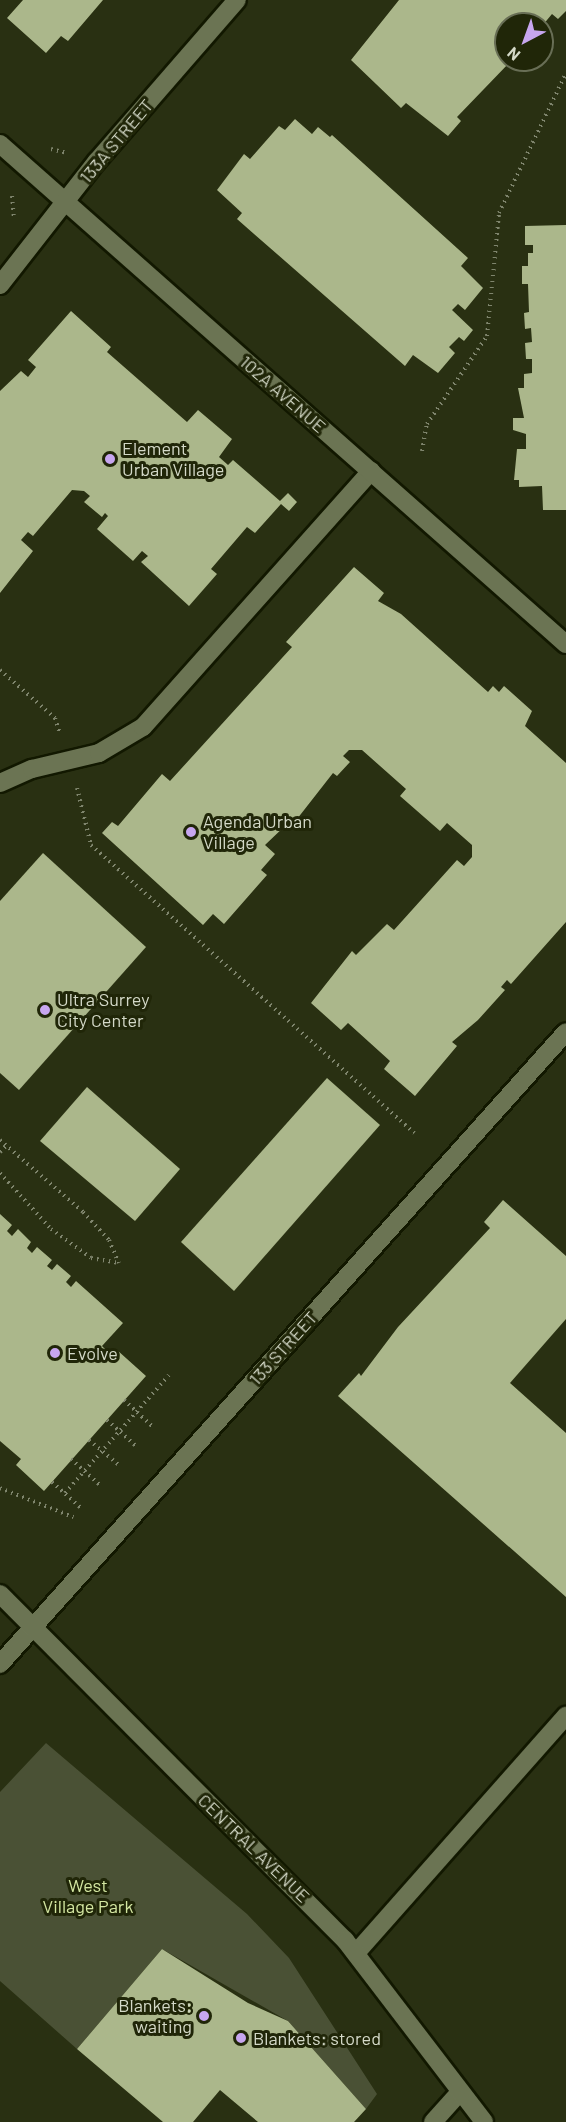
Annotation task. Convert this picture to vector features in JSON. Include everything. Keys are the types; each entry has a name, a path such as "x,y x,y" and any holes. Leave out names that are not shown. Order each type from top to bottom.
{"street":[{"name":"133A STREET","path":"0,285 97,161 237,0"},
{"name":"102A AVENUE","path":"0,144 566,644"},
{"path":"0,783 32,769 99,753 143,727 371,471"},
{"name":"133 STREET","path":"0,1664 566,1032"},
{"name":"CENTRAL AVENUE","path":"0,1594 279,1869 356,1953 459,2093 484,2122"},
{"path":"356,1953 566,1716"},
{"path":"433,2122 459,2093"}],"path":[{"path":"422,451 427,424 487,336 499,213 566,73"},
{"path":"8,188 14,202 12,222"},
{"path":"0,669 55,718 66,761"},
{"path":"76,785 91,845 414,1133"},
{"path":"0,1140 83,1212 109,1240 119,1263 91,1258 51,1229 0,1173"},
{"path":"0,1152 6,1146"},
{"path":"65,1493 170,1375"},
{"path":"124,1400 153,1427"},
{"path":"107,1420 136,1446"},
{"path":"89,1440 119,1465"},
{"path":"71,1459 101,1486"},
{"path":"52,1482 81,1508"},
{"path":"0,1488 73,1517"}],"green space":[{"name":"West Village Park","path":"46,1743 247,1914 289,1958 377,2094 366,2109 288,2021 162,1949 77,2049 0,1981 0,1792"}],"building":[{"path":"23,0 103,0 68,41 61,36 46,53 7,18"},
{"path":"399,0 566,0 566,11 558,19 554,16 554,12 494,12 494,72 500,72 457,117 461,121 448,136 406,103 401,108 351,60"},
{"path":"295,119 312,134 318,127 330,137 332,135 468,258 461,266 483,288 465,310 458,304 452,310 473,330 464,341 459,337 449,347 455,353 438,373 413,355 405,366 237,219 242,213 217,190 244,154 250,159 279,126 285,130"},
{"path":"566,225 566,510 543,510 542,486 519,487 519,480 514,480 517,449 526,449 526,434 513,430 513,418 524,418 518,388 524,388 524,374 532,373 532,359 526,359 525,343 532,342 531,328 525,329 524,313 529,312 528,284 522,284 522,266 528,266 528,253 533,253 533,245 525,245 525,226"},
{"name":"Element Urban Village","path":"71,311 111,347 107,352 187,422 198,410 232,439 219,457 228,465 233,460 280,501 288,493 297,502 289,511 281,504 255,533 247,527 211,569 217,574 189,606 141,562 148,556 142,551 133,561 97,529 108,516 105,513 102,517 84,502 90,496 84,491 72,490 33,536 28,532 21,540 33,551 0,593 0,391 21,371 28,377 36,367 28,360"},
{"name":"Agenda Urban Village","path":"354,567 384,593 378,601 401,614 488,692 493,686 499,692 504,686 532,711 525,726 566,763 566,922 511,984 507,980 501,987 505,990 478,1020 452,1042 457,1046 415,1096 384,1069 390,1061 348,1023 341,1030 311,1003 352,951 356,955 387,924 394,930 457,860 464,866 472,857 472,845 447,823 440,831 400,796 406,789 362,750 349,750 343,756 350,762 337,776 333,773 290,828 286,825 265,845 275,854 261,870 267,875 224,924 213,914 203,925 102,833 112,822 118,826 162,774 170,781 292,647 286,642"},
{"name":"Ultra Surrey City Center","path":"43,853 146,947 19,1090 0,1073 0,901"},
{"path":"327,1078 380,1125 234,1291 181,1242"},
{"path":"87,1087 180,1169 135,1221 40,1141"},
{"path":"503,1200 566,1256 566,1319 510,1383 566,1433 566,1597 338,1396 359,1373 361,1376 398,1327 490,1228 484,1222"},
{"name":"Evolve","path":"0,1214 12,1225 7,1231 12,1236 18,1229 31,1242 27,1248 32,1253 37,1247 52,1260 47,1266 52,1270 57,1264 71,1276 66,1282 71,1287 76,1281 123,1323 102,1346 112,1356 117,1350 146,1376 44,1491 16,1465 21,1459 0,1441"},
{"path":"162,1949 248,2003 288,2021 366,2109 354,2122 258,2122 220,2090 193,2122 163,2122 77,2049"}],"place":[{"name":"Element Urban Village","path":"110,459"},
{"name":"Agenda Urban Village","path":"191,832"},
{"name":"Ultra Surrey City Center","path":"45,1010"},
{"name":"Evolve","path":"55,1353"},
{"name":"Blankets: waiting","path":"204,2016"},
{"name":"Blankets: stored","path":"241,2038"}]}
